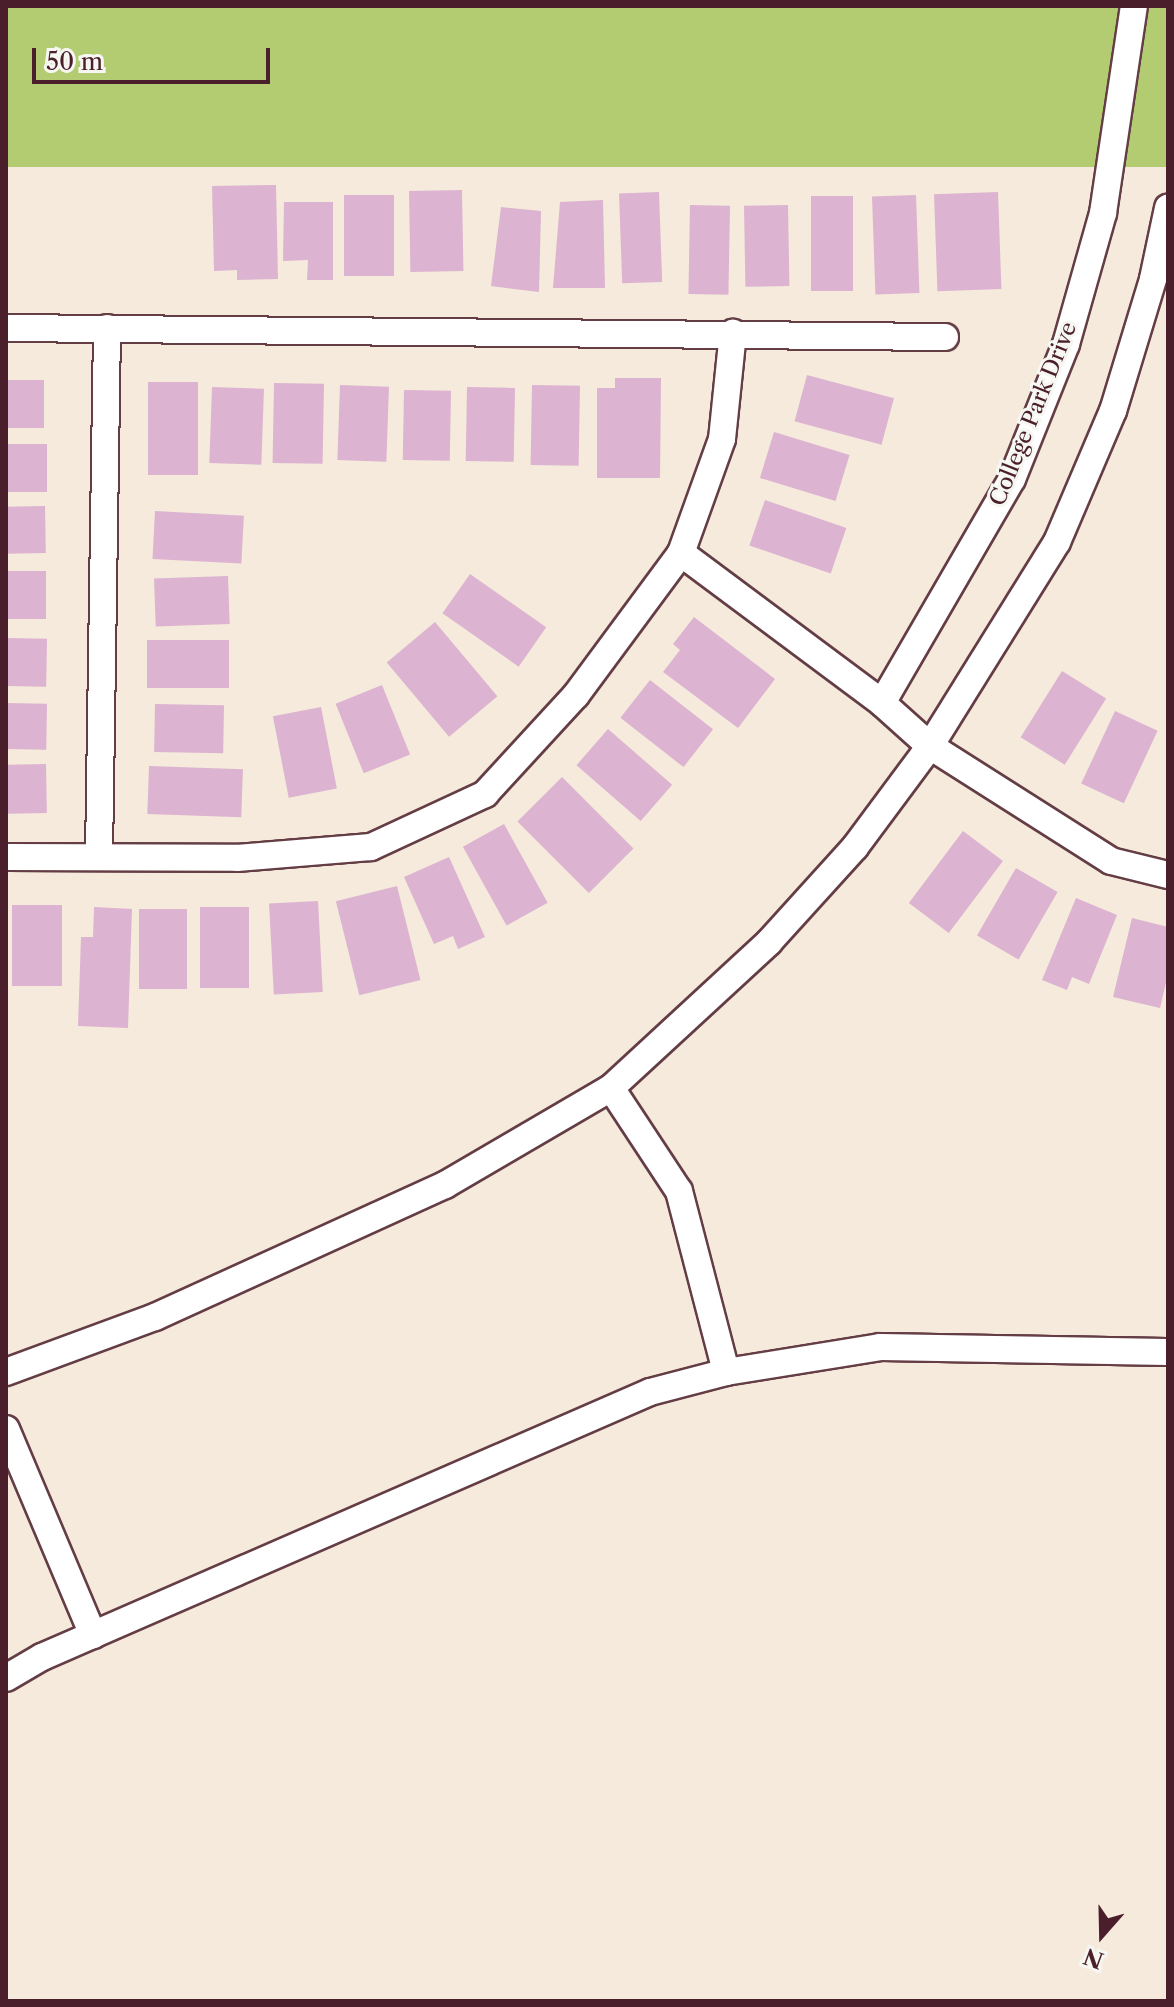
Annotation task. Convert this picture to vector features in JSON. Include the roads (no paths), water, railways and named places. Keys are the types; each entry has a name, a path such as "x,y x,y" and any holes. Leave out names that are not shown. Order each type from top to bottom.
{"street":[{"name":"College Park Drive","path":"882,703 1012,479 1066,344 1103,213 1134,6"},
{"path":"6,1372 155,1317 445,1185 611,1088 769,942 855,847 930,746 1057,542 1113,411 1153,279 1168,208"},
{"path":"6,328 945,337"},
{"path":"99,856 107,328"},
{"path":"6,857 237,858 371,847 485,794 576,695 681,553 722,439 733,333"},
{"path":"681,553 882,703 930,746 1111,861 1168,875"},
{"path":"611,1088 679,1191 726,1372"},
{"path":"6,1678 93,1635 650,1392 726,1372 880,1347 1168,1352"},
{"path":"6,1429 93,1635"}]}
